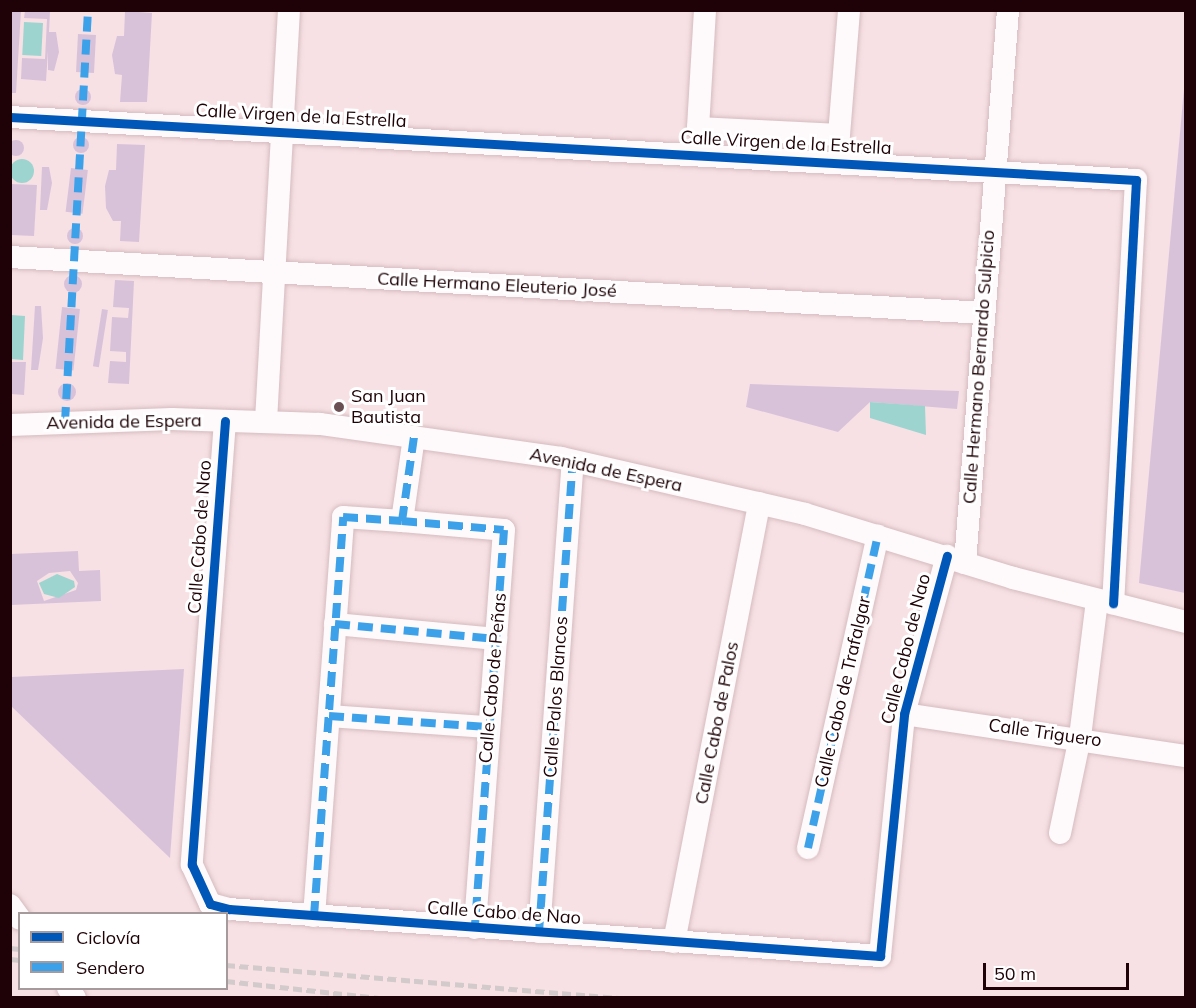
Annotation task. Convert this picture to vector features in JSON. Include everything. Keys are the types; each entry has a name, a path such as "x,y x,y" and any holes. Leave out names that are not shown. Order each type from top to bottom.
{"street":[{"path":"266,421 289,10"},
{"path":"705,10 698,128 839,135 849,10"},
{"name":"Calle Hermano Bernardo Sulpicio","path":"956,560 983,313 992,170 1008,10"},
{"name":"Calle Virgen de la Estrella","path":"10,117 992,170 1137,180 1105,602"},
{"name":"Calle Hermano Eleuterio José","path":"10,257 983,313"},
{"name":"Calle Cabo de Nao","path":"225,421 194,878 210,904 314,916 880,956 904,714 956,560"},
{"name":"Avenida de Espera","path":"10,425 266,421 414,437 573,461 759,503 1105,602 1185,622"},
{"path":"402,521 414,437"},
{"name":"Calle Palos Blancos","path":"539,932 573,461"},
{"name":"Calle Cabo de Palos","path":"674,942 759,503"},
{"name":"Calle Cabo de Peñas","path":"314,916 343,518 402,521 504,530 475,928"},
{"name":"Calle Cabo de Trafalgar","path":"808,848 878,536"},
{"path":"1060,833 1105,602"},
{"path":"335,624 496,639"},
{"name":"Calle Triguero","path":"904,714 1080,737 1185,756"},
{"path":"329,717 488,727"}],"shaded area":[{"path":"11,10 21,11 16,93 11,93"},
{"path":"25,11 50,11 49,32 56,32 59,52 54,71 48,70 48,51 46,81 21,79 22,58 45,59 47,19 24,18"},
{"path":"125,11 152,13 147,102 120,102 122,75 115,74 112,55 117,36 124,36"},
{"path":"78,34 96,35 94,73 76,72"},
{"path":"1185,78 1185,593 1139,583"},
{"path":"80,89 86,89 91,97 89,103 80,105 75,100 75,94"},
{"path":"78,137 84,137 89,145 87,151 78,153 73,148 73,142"},
{"path":"13,140 19,140 24,148 22,154 13,156 8,151 8,145"},
{"path":"117,144 145,145 139,242 120,241 121,221 113,221 106,208 105,186 109,170 116,170"},
{"path":"42,167 49,167 52,183 47,210 40,210"},
{"path":"71,168 88,170 83,214 66,212"},
{"path":"10,184 37,185 34,236 11,235"},
{"path":"72,228 78,228 83,236 81,242 72,244 67,239 67,233"},
{"path":"73,275 79,278 82,284 79,290 73,293 67,290 64,284 67,278"},
{"path":"115,280 134,281 129,384 108,383 110,361 126,362 126,352 110,351 112,317 128,318 129,308 113,307"},
{"path":"35,306 41,306 43,338 38,370 31,370"},
{"path":"62,307 80,309 73,371 56,369"},
{"path":"102,309 108,310 99,367 93,366"},
{"path":"10,362 26,362 24,395 11,394"},
{"path":"67,383 73,386 76,392 73,398 67,401 61,398 58,392 61,386"},
{"path":"750,384 959,391 957,409 870,402 838,432 746,407"},
{"path":"78,551 79,571 100,570 101,601 11,605 11,554","holes":["70,571 78,583 76,590 44,601 37,581 49,573"]},
{"path":"184,669 170,858 11,706 11,677"}],"water":[{"path":"24,22 43,23 41,56 22,55"},
{"path":"22,159 31,162 34,171 31,180 22,183 13,180 10,171 13,162"},
{"path":"11,315 25,316 23,360 11,359"},
{"path":"870,402 925,406 926,435 870,418"},
{"path":"57,574 74,581 75,587 59,598 44,594 39,583"}],"railway":[{"path":"10,948 18,949"},
{"path":"10,959 18,960"},
{"path":"228,965 622,998"},
{"path":"228,981 379,998"}],"marked path":[{"path":"65,422 88,10"},
{"path":"402,521 414,437"},
{"path":"539,932 573,461"},
{"path":"314,916 343,517 402,521 504,530 475,928"},
{"path":"808,848 878,536"},
{"path":"335,624 496,639"},
{"path":"329,716 488,727"}],"cycle path":[{"path":"10,117 1136,180 1113,603"},
{"path":"225,421 192,865 210,904 229,909 880,956 904,714 947,556"}],"place":[{"name":"San Juan Bautista","path":"339,407"}]}
